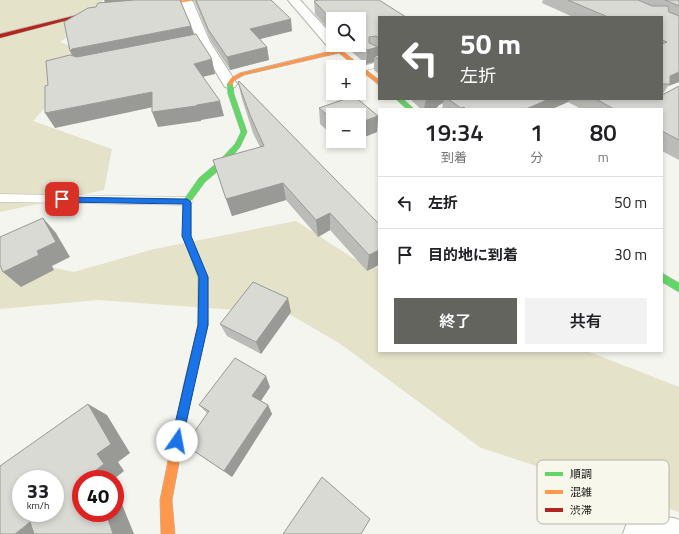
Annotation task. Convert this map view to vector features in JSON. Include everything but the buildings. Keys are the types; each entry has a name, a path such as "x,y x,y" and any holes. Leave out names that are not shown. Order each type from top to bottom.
{"street":[{"path":"294,0 326,36"},
{"path":"144,7 190,1 200,42 230,84 231,94 244,132 238,145 221,164 202,180 187,202 187,236 203,277 203,325 189,383 166,500 168,534"},
{"path":"0,36 67,18 103,10 117,9"},
{"path":"230,84 233,79 242,74 326,50"},
{"path":"342,52 351,60"},
{"path":"366,72 378,82"},
{"path":"400,100 410,108"},
{"path":"663,278 679,288"},
{"path":"639,534 646,531 674,534"}],"lane":[{"path":"366,68 378,64"},
{"path":"0,198 187,202"}],"shaded area":[{"path":"0,0 103,0 85,25 60,42 73,47 82,67 33,121 112,149 104,190 0,212"},
{"path":"296,221 353,258 378,269 378,352 590,352 679,387 679,512 669,509 669,460 537,460 537,466 481,448 339,343 289,314 98,300 0,309 0,243 15,260 74,272 154,249"}],"traffic: fast":[{"path":"203,305 203,277 187,237 187,201 202,180 221,164 238,145 244,132 231,94 230,84"},
{"path":"400,100 410,108"},
{"path":"663,278 679,288"}],"traffic: slow":[{"path":"152,7 193,0"},
{"path":"230,84 233,79 242,74 340,51 378,82"},
{"path":"168,534 166,500 189,383 203,325 203,305"}],"traffic: jam":[{"path":"0,36 104,10"}],"route":[{"path":"62,199 187,202 187,236 203,277 203,325 177,441"}]}
